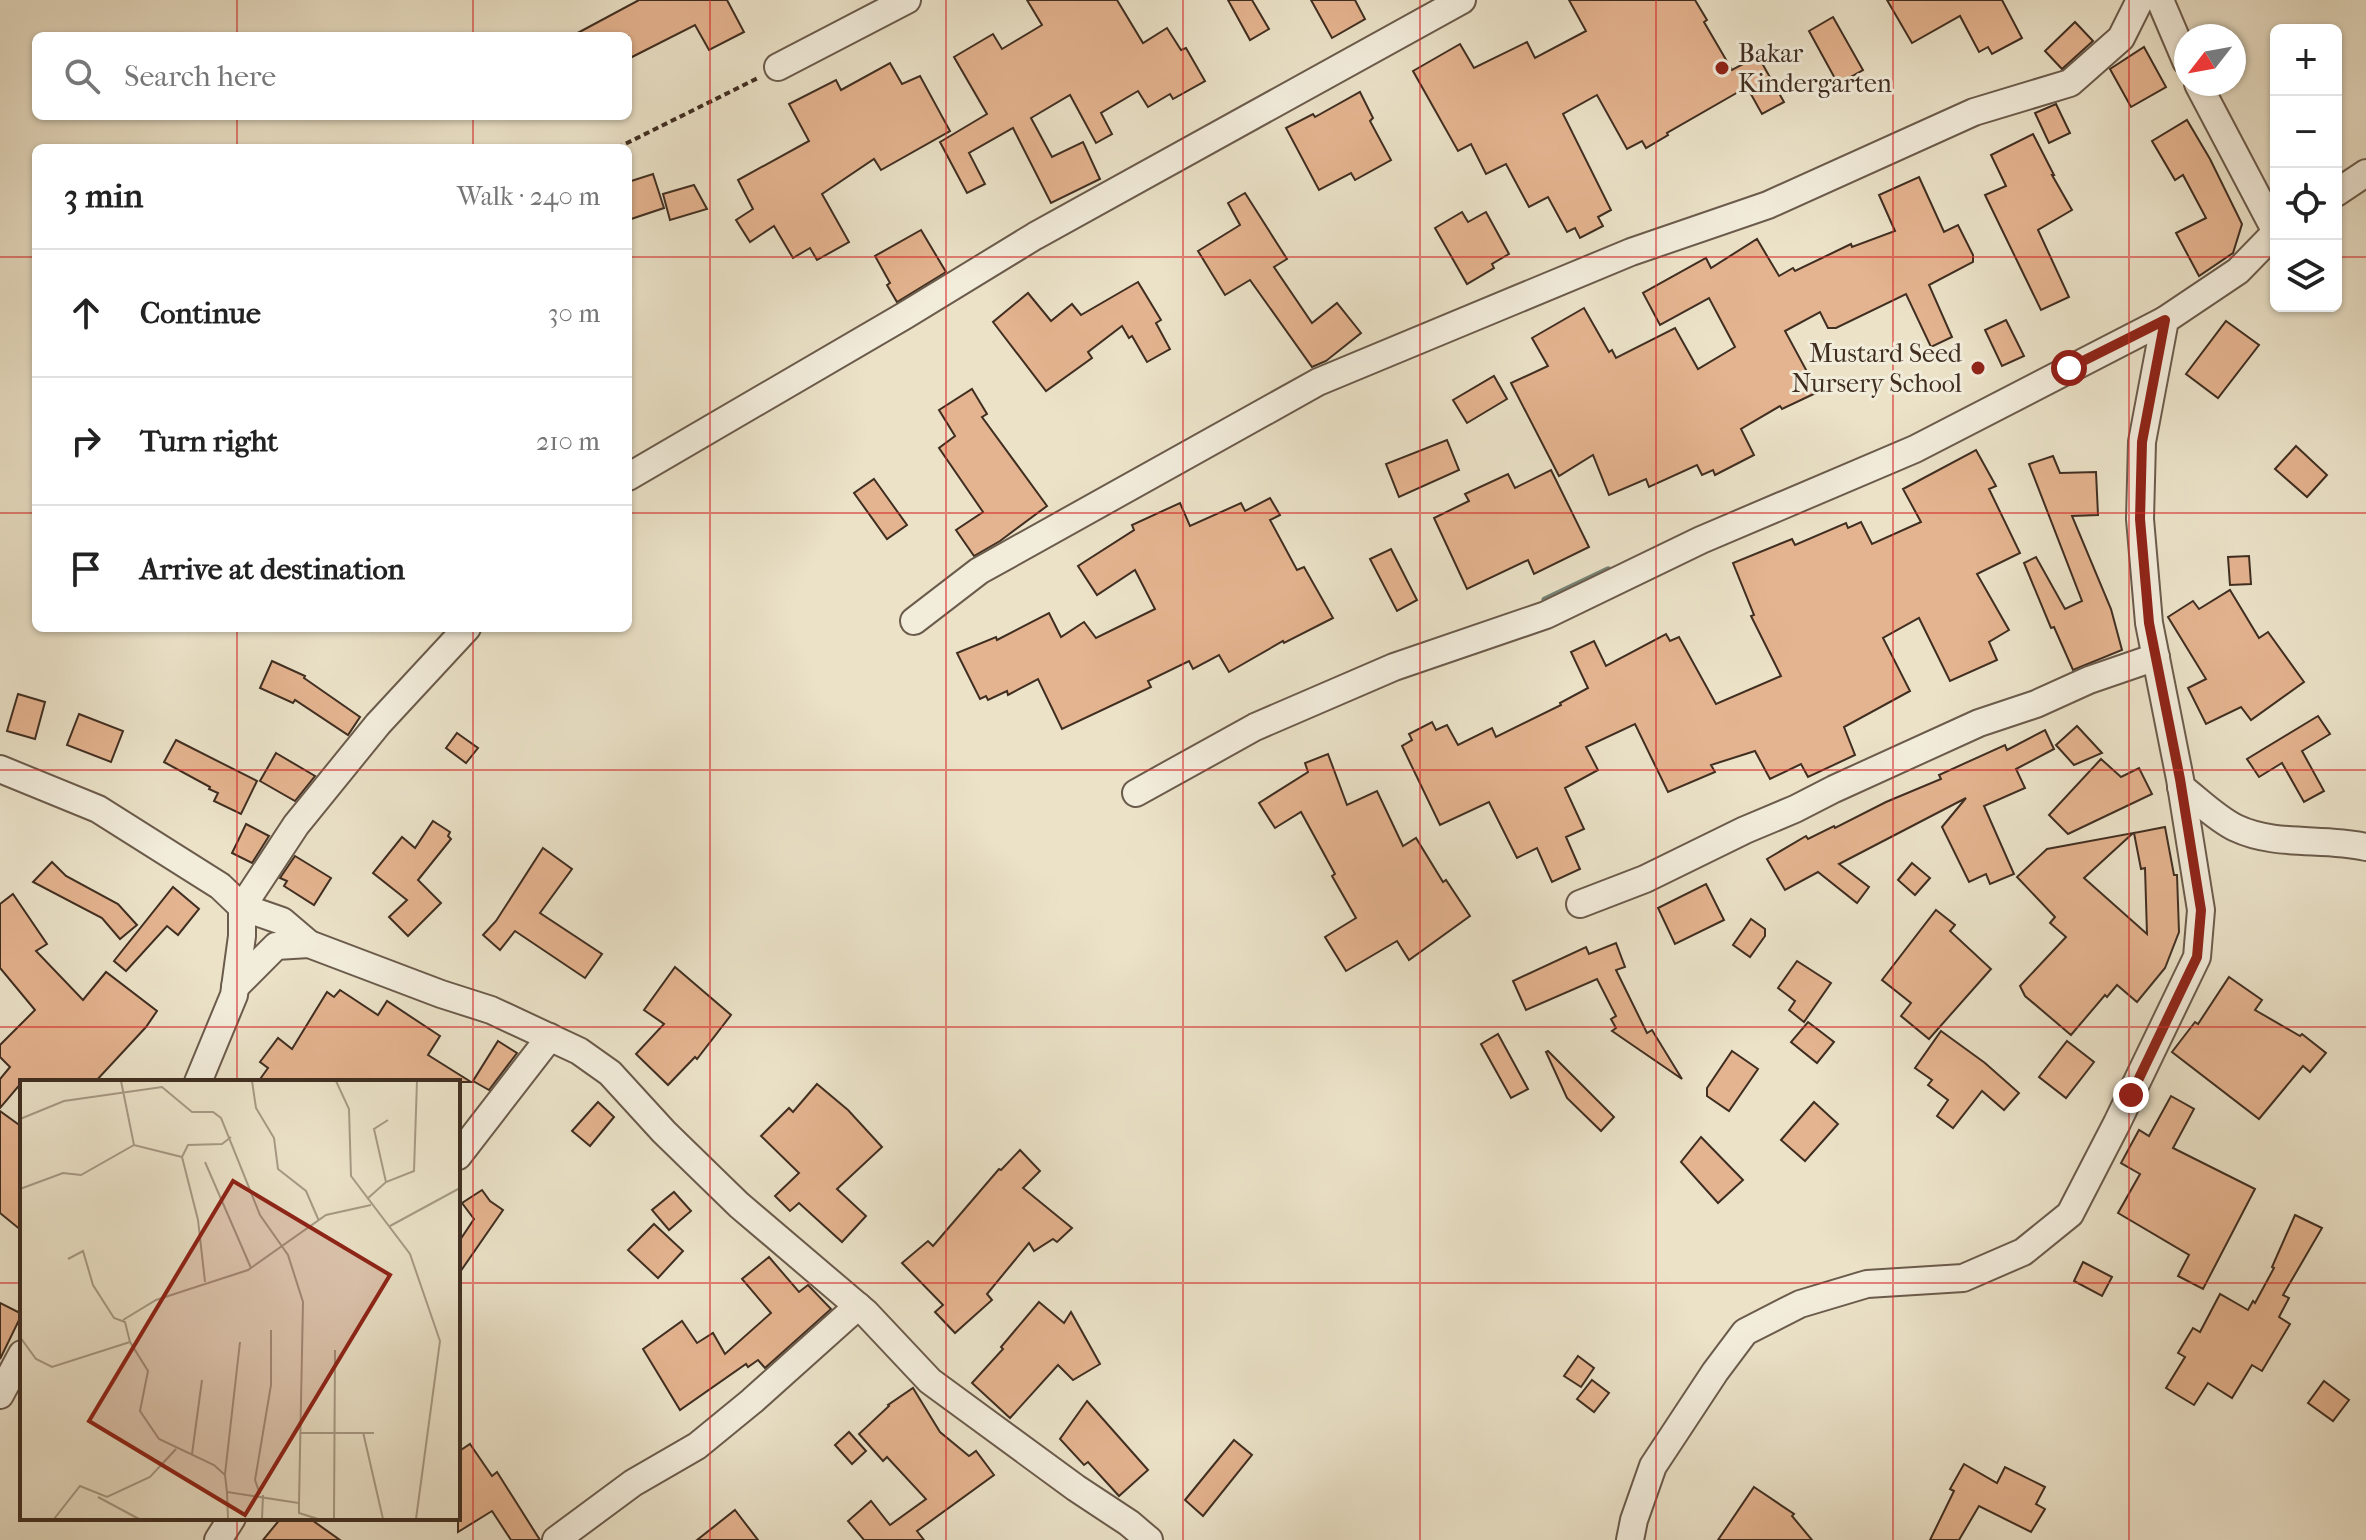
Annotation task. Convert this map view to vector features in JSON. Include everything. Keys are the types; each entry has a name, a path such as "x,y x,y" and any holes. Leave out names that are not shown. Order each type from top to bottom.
{"street":[{"path":"778,67 907,0"},
{"path":"632,475 1035,236 1462,0"},
{"path":"914,621 979,571 1318,382 1631,252 1768,205 1974,112 2070,83 2121,38 2140,0"},
{"path":"2160,0 2174,33"},
{"path":"1136,793 1255,727 1394,667 1546,615 1701,540 1915,449 2165,320 2238,271 2276,232 2204,96"},
{"path":"2342,189 2366,173"},
{"path":"1630,1540 1653,1466 1745,1332 1800,1304 1867,1284 1963,1278 2023,1252 2070,1214 2197,957 2201,910 2149,623 2140,519 2142,442 2165,320"},
{"path":"199,1080 235,987 242,936 242,907 296,825 378,724 463,632"},
{"path":"1580,904 1645,879 1979,723 2156,657"},
{"path":"0,769 98,809 220,886 242,907 282,921 309,944 491,1010 579,1051 610,1073 664,1132 739,1205 858,1306 930,1381 1149,1540"},
{"path":"2181,787 2236,828 2278,839 2366,847"},
{"path":"235,987 276,946 309,944"},
{"path":"460,1153 550,1037"},
{"path":"556,1540 633,1483 697,1446 858,1306"},
{"path":"0,1395 20,1358"},
{"path":"218,1540 231,1520"}],"path":[{"path":"625,144 778,67"}],"building":[{"path":"639,0 727,0 744,32 709,50 695,25 632,57 632,32 579,32"},
{"path":"1027,0 1117,0 1143,43 1167,28 1181,50 1186,48 1205,81 1173,99 1170,94 1148,107 1138,91 1101,113 1112,134 1096,143 1070,95 1031,118 1052,157 1083,142 1100,179 1051,203 1013,128 969,153 985,184 967,193 940,142 987,114 954,57 993,34 1002,49 1042,25"},
{"path":"1228,0 1252,0 1269,29 1250,40"},
{"path":"1311,0 1355,0 1365,19 1332,38"},
{"path":"1569,0 1695,0 1732,70 1758,56 1784,102 1762,114 1747,87 1646,148 1642,141 1627,149 1597,95 1563,114 1611,210 1598,217 1603,226 1580,238 1575,228 1567,232 1548,197 1529,207 1506,164 1486,174 1471,144 1458,151 1413,71 1460,44 1474,68 1527,42 1535,58 1586,31"},
{"path":"1887,0 2002,0 2022,38 1992,54 1988,47 1979,52 1960,16 1912,43"},
{"path":"1833,17 1863,70 1838,84 1809,31"},
{"path":"2075,22 2093,41 2062,69 2045,51"},
{"path":"2144,47 2166,87 2131,107 2110,69"},
{"path":"890,63 902,84 920,76 950,131 881,170 874,159 822,194 849,242 817,260 810,248 793,258 774,226 750,242 736,220 753,209 738,180 809,141 789,104 836,80 841,90"},
{"path":"1360,92 1373,118 1370,121 1391,160 1355,180 1351,173 1319,190 1286,128 1313,114 1315,117"},
{"path":"2056,104 2070,133 2049,143 2035,113"},
{"path":"2187,120 2242,224 2233,253 2199,276 2176,233 2206,218 2183,175 2175,180 2152,141"},
{"path":"2033,134 2072,210 2038,230 2069,297 2041,310 1985,195 2006,186 1991,155"},
{"path":"653,174 664,208 632,219 632,181"},
{"path":"1919,177 1944,232 1958,225 1973,255 1973,262 1929,285 1952,337 1931,347 1906,294 1836,328 1828,328 1820,312 1785,331 1818,392 1782,409 1780,406 1741,429 1754,455 1715,475 1713,470 1702,475 1697,465 1649,487 1646,479 1609,495 1593,455 1559,476 1511,383 1548,366 1532,338 1584,308 1609,352 1612,350 1616,358 1675,328 1698,369 1735,347 1709,298 1660,325 1643,293 1706,258 1711,268 1757,239 1779,276 1851,244 1852,247 1895,231 1879,195"},
{"path":"694,185 707,209 670,220 663,194"},
{"path":"1245,193 1287,259 1274,267 1312,323 1337,303 1361,333 1326,361 1312,367 1250,280 1225,295 1198,251 1240,225 1228,203"},
{"path":"1462,212 1468,222 1486,212 1509,254 1492,264 1494,268 1467,284 1435,228"},
{"path":"921,230 946,272 897,302 875,256"},
{"path":"1138,282 1161,320 1156,323 1170,349 1147,362 1132,336 1129,338 1122,326 1088,352 1092,358 1046,391 993,322 1028,293 1051,321 1072,304 1081,315"},
{"path":"2006,320 2024,356 2002,366 1985,330"},
{"path":"2226,321 2259,345 2218,398 2186,374"},
{"path":"1494,376 1507,399 1467,423 1453,400"},
{"path":"972,389 987,414 982,417 1047,506 974,556 956,530 983,512 939,448 955,436 939,410"},
{"path":"1447,440 1459,470 1399,497 1386,464"},
{"path":"2296,446 2327,475 2307,497 2275,469"},
{"path":"1976,450 1996,486 1989,489 2020,553 1977,574 2009,630 1989,642 1997,660 1950,681 1919,618 1883,638 1910,691 1844,727 1855,755 1808,777 1801,764 1770,779 1755,751 1711,765 1715,772 1668,792 1635,724 1586,747 1598,770 1565,788 1584,829 1566,837 1580,869 1552,882 1537,848 1517,858 1489,802 1440,825 1402,746 1412,740 1409,734 1432,722 1436,730 1447,725 1458,745 1492,728 1496,737 1561,705 1588,688 1571,652 1594,641 1606,666 1666,634 1670,641 1679,637 1716,704 1781,676 1751,616 1754,615 1733,563 1792,539 1795,545 1846,523 1848,528 1861,522 1872,544 1921,522 1903,489"},
{"path":"2053,456 2060,473 2096,472 2098,515 2072,516 2111,609 2122,650 2073,670 2054,627 2051,628 2024,563 2036,557 2065,609 2082,601 2029,464"},
{"path":"1551,470 1589,547 1534,574 1528,560 1467,589 1434,518 1469,501 1465,494 1508,474 1515,488"},
{"path":"874,479 907,525 887,539 854,493"},
{"path":"1270,498 1280,515 1270,520 1297,570 1304,567 1333,618 1283,641 1229,672 1219,655 1193,669 1189,661 1148,681 1151,687 1062,729 1038,679 1008,695 1007,691 988,700 986,696 980,699 957,653 996,637 997,640 1049,613 1061,637 1084,622 1096,638 1155,609 1135,570 1097,595 1078,566 1134,530 1132,525 1180,503 1190,526 1241,503 1245,511"},
{"path":"1391,549 1417,600 1397,611 1370,559"},
{"path":"2249,556 2251,584 2230,585 2228,557"},
{"path":"2230,590 2259,638 2268,632 2304,682 2251,720 2241,707 2206,724 2188,688 2206,679 2168,617 2193,601 2199,609"},
{"path":"272,661 305,676 360,717 348,735 295,700 293,703 260,688"},
{"path":"18,694 45,702 35,739 7,731"},
{"path":"79,714 123,731 111,762 67,745"},
{"path":"2318,716 2330,734 2302,751 2324,791 2304,802 2282,763 2259,777 2247,759"},
{"path":"2077,726 2102,753 2074,765 2056,745"},
{"path":"2045,730 2054,749 2016,769 2025,788 1984,806 2014,874 1990,884 1986,874 1969,882 1942,827 1966,798 1839,864 1869,887 1857,903 1818,872 1785,890 1767,859 1806,836 1808,839 1835,828 1941,779 1939,775 2005,745 2007,750"},
{"path":"457,733 478,748 466,763 446,748"},
{"path":"176,740 257,781 241,814 214,801 218,793 210,787 164,762"},
{"path":"276,753 315,776 295,801 260,781"},
{"path":"1328,754 1347,805 1377,791 1403,846 1416,838 1443,882 1446,880 1470,916 1409,960 1397,941 1346,971 1325,937 1356,918 1332,876 1335,874 1301,812 1275,828 1259,803 1308,772 1305,763"},
{"path":"2101,759 2121,777 2139,768 2152,794 2068,834 2049,815"},
{"path":"433,821 450,832 448,836 451,839 418,880 441,903 408,936 389,917 407,900 373,873 402,837 415,848"},
{"path":"246,824 269,836 252,863 232,853"},
{"path":"2165,827 2174,875 2177,875 2179,932 2165,968 2137,1002 2117,985 2071,1035 2025,996 2020,986 2066,937 2050,923 2055,917 2017,877 2047,849 2133,833 2084,878 2147,934 2145,868 2141,869 2134,833"},
{"path":"543,848 572,869 540,913 602,954 585,978 515,931 500,950 483,935 496,921"},
{"path":"295,856 331,878 314,905 284,886 287,881 280,878"},
{"path":"52,862 66,876 118,904 137,925 120,939 102,918 33,882"},
{"path":"1912,863 1930,878 1915,895 1898,880"},
{"path":"1706,884 1724,920 1675,944 1658,908"},
{"path":"173,887 199,909 178,935 167,926 126,971 114,961"},
{"path":"13,894 47,944 36,951 83,1000 106,972 157,1011 97,1080 20,1080 20,1084 0,1108 0,1079 10,1067 0,1057 0,1045 35,1010 0,968 0,904"},
{"path":"1936,910 1955,925 1950,931 1991,969 1929,1039 1901,1016 1911,1003 1882,980"},
{"path":"1751,919 1765,929 1765,936 1750,957 1733,945"},
{"path":"1616,943 1625,967 1616,970 1647,1033 1652,1030 1682,1079 1612,1031 1616,1028 1611,1019 1616,1016 1597,979 1526,1010 1513,981 1586,947 1589,954"},
{"path":"1797,961 1831,983 1804,1022 1789,1010 1795,1001 1778,988"},
{"path":"675,967 731,1015 697,1059 695,1057 668,1085 636,1054 664,1024 644,1010"},
{"path":"2229,977 2262,1000 2255,1010 2300,1036 2302,1034 2326,1053 2310,1072 2303,1066 2259,1119 2172,1052 2195,1022 2198,1024"},
{"path":"340,990 378,1015 387,1001 440,1036 428,1055 471,1082 259,1080 268,1068 260,1062 278,1038 292,1049 327,992 334,997"},
{"path":"1808,1022 1834,1042 1817,1063 1791,1042"},
{"path":"1941,1031 2019,1093 2004,1110 1982,1091 1953,1128 1937,1116 1948,1100 1928,1085 1932,1080 1915,1068"},
{"path":"1498,1034 1528,1089 1511,1098 1481,1044"},
{"path":"498,1041 517,1053 489,1090 473,1081"},
{"path":"2067,1041 2094,1062 2066,1098 2039,1077"},
{"path":"1548,1051 1614,1117 1601,1131 1567,1098"},
{"path":"1732,1051 1758,1069 1729,1111 1707,1096 1707,1088"},
{"path":"817,1084 848,1110 882,1147 837,1189 866,1216 842,1242 799,1203 790,1211 775,1196 799,1173 761,1136 789,1108 793,1112"},
{"path":"2171,1096 2194,1109 2173,1148 2255,1189 2203,1289 2178,1276 2189,1255 2118,1213 2140,1174 2121,1163 2139,1130 2149,1136"},
{"path":"598,1102 614,1117 590,1146 572,1131"},
{"path":"1814,1102 1838,1124 1805,1161 1781,1140"},
{"path":"0,1111 20,1126 20,1229 0,1213"},
{"path":"1701,1137 1743,1180 1718,1203 1681,1162"},
{"path":"1020,1150 1040,1171 1023,1188 1072,1228 1057,1242 1053,1239 1034,1251 1029,1243 987,1294 992,1300 955,1333 935,1312 943,1305 902,1263 928,1241 933,1246 999,1169"},
{"path":"482,1190 490,1201 503,1210 460,1272 460,1240 474,1219 462,1203"},
{"path":"674,1192 691,1211 669,1230 652,1210"},
{"path":"2295,1215 2322,1228 2283,1295 2289,1298 2279,1317 2290,1324 2262,1371 2252,1365 2232,1398 2208,1383 2194,1405 2166,1388 2185,1357 2178,1353 2193,1328 2200,1332 2220,1294 2248,1310 2253,1301 2255,1303 2274,1268"},
{"path":"654,1224 683,1251 658,1278 628,1250"},
{"path":"769,1257 799,1292 808,1285 831,1309 765,1368 758,1360 748,1367 746,1364 680,1410 643,1349 682,1321 697,1343 713,1333 725,1354 771,1313 742,1279"},
{"path":"2083,1262 2112,1277 2102,1296 2074,1281"},
{"path":"1039,1302 1064,1323 1071,1312 1100,1364 1073,1380 1058,1365 1010,1418 972,1383"},
{"path":"0,1303 20,1313 20,1318 0,1359"},
{"path":"1578,1356 1594,1368 1581,1387 1564,1376"},
{"path":"1592,1380 1609,1393 1594,1412 1577,1399"},
{"path":"2324,1381 2349,1400 2333,1421 2308,1403"},
{"path":"913,1388 940,1432 969,1456 976,1451 994,1475 917,1531 924,1540 864,1540 848,1521 871,1501 890,1525 926,1499 887,1457 883,1461 859,1434 888,1405"},
{"path":"1087,1401 1148,1470 1119,1496 1088,1462 1084,1465 1060,1439"},
{"path":"849,1432 866,1451 852,1464 835,1445"},
{"path":"1234,1440 1252,1455 1203,1516 1185,1500"},
{"path":"470,1444 492,1476 497,1472 540,1540 511,1540 492,1511 458,1532 460,1451"},
{"path":"1964,1464 1997,1483 2005,1467 2045,1487 2036,1504 2045,1509 2031,1532 1979,1506 1959,1540 1930,1540 1954,1491 1950,1489"},
{"path":"1754,1487 1794,1514 1792,1516 1812,1540 1718,1540"},
{"path":"735,1510 758,1540 697,1540"},
{"path":"279,1520 312,1520 340,1540 263,1540"}],"waterway":[{"path":"1545,600 1608,570"}],"place":[{"name":"Bakar Kindergarten","path":"1722,68"},
{"name":"Mustard Seed Nursery School","path":"1978,368"}],"route":[{"path":"2069,368 2165,320 2142,442 2140,519 2149,623 2180,779 2201,910 2197,957 2131,1095"}]}
